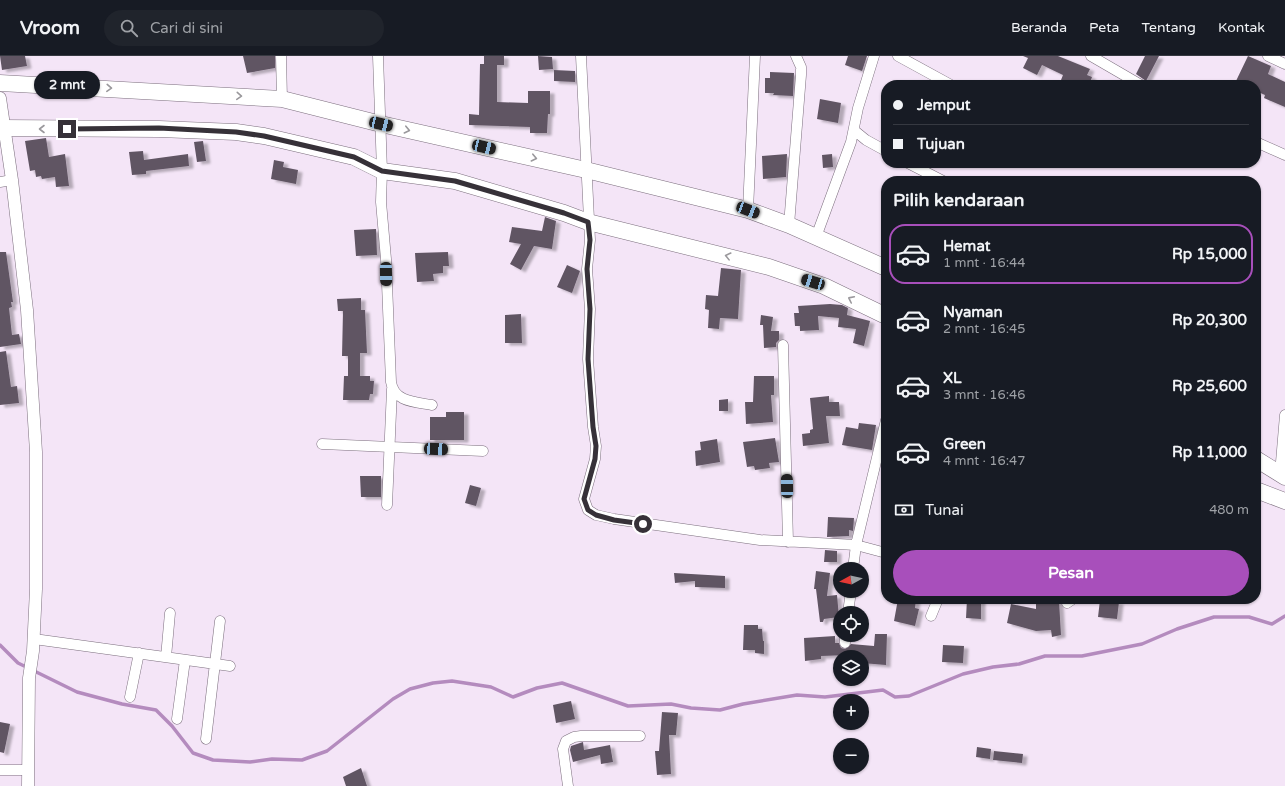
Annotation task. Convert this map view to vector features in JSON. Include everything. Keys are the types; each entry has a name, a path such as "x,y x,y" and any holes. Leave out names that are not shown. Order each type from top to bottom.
{"highway":[{"path":"0,83 282,99 381,124 586,170 748,210 790,225 881,266"},
{"path":"3,129 159,128 236,132 264,136 354,157 382,171 455,181 564,213 588,222 769,267 824,286 881,314"},
{"path":"1261,463 1282,476"},
{"path":"1261,492 1285,501"}],"street":[{"path":"282,56 282,99"},
{"path":"378,56 382,171 381,202 386,259 387,320 392,390 387,505"},
{"path":"581,56 590,240 587,269 590,309 588,359 593,427 596,446 595,459 584,499 588,510 596,515 614,520 760,540 856,545 881,552"},
{"path":"748,210 755,56"},
{"path":"790,225 801,75 801,67 796,56"},
{"path":"816,237 855,131 858,108 874,56"},
{"path":"898,56 942,80"},
{"path":"1091,56 1132,80"},
{"path":"1268,56 1285,64"},
{"path":"0,98 3,129 12,180 27,310 36,452 34,645 29,678 28,786"},
{"path":"855,131 866,140 881,148"},
{"path":"1261,144 1285,155"},
{"path":"918,168 933,176"},
{"path":"0,182 12,180"},
{"path":"783,345 788,542"},
{"path":"392,390 398,396 408,401 432,405"},
{"path":"1282,476 1285,415"},
{"path":"854,562 856,545 881,441"},
{"path":"322,444 483,451"},
{"path":"931,616 936,604"},
{"path":"166,657 170,613"},
{"path":"206,739 220,621"},
{"path":"34,645 139,654 230,666"},
{"path":"130,697 139,654"},
{"path":"178,719 185,660"},
{"path":"568,786 563,748 566,741 574,737 582,736 640,736"},
{"path":"0,770 28,770"}],"building":[{"path":"0,56 25,56 27,66 2,70"},
{"path":"243,56 275,56 275,68 247,73"},
{"path":"484,56 504,56 504,65 497,65 497,102 528,103 528,91 550,91 550,114 548,114 547,133 530,133 530,127 469,125 469,114 479,115 480,64 484,64"},
{"path":"538,56 552,57 553,69 539,70"},
{"path":"848,56 867,56 862,71 845,65"},
{"path":"1023,56 1058,56 1090,69 1087,75 1092,77 1091,80 1061,80 1063,75 1042,65 1037,75 1023,68 1028,58"},
{"path":"1145,56 1159,56 1147,80 1136,74"},
{"path":"1248,56 1271,66 1268,74 1285,82 1285,107 1264,98 1265,95 1261,93 1261,80 1236,80"},
{"path":"554,70 575,71 575,82 554,81"},
{"path":"770,72 794,73 793,96 765,93 765,78 770,78"},
{"path":"820,99 841,103 838,123 817,119"},
{"path":"46,138 49,157 65,154 69,186 56,187 55,177 42,179 41,176 36,177 35,170 30,171 25,141"},
{"path":"203,141 206,161 197,162 194,142"},
{"path":"143,151 144,160 188,154 189,166 146,171 146,174 132,175 129,152"},
{"path":"787,154 786,177 763,179 762,156"},
{"path":"832,154 833,167 823,168 822,155"},
{"path":"274,160 284,162 283,167 298,170 296,184 271,179"},
{"path":"545,217 556,221 552,249 534,246 521,270 510,264 521,244 509,242 512,227 542,231"},
{"path":"376,229 377,255 356,256 354,230"},
{"path":"0,252 6,252 13,302 11,302 12,307 9,308 12,335 19,334 21,344 0,347"},
{"path":"448,252 449,266 443,266 443,273 433,274 434,281 417,282 415,253"},
{"path":"567,265 580,271 572,293 557,287"},
{"path":"721,268 741,270 738,319 720,318 719,329 708,328 709,310 705,309 706,295 718,296"},
{"path":"361,298 361,310 365,310 367,353 360,353 360,376 370,376 370,381 374,381 373,394 370,394 369,400 343,400 344,376 348,376 348,356 342,356 343,311 338,311 337,299"},
{"path":"830,304 842,305 848,308 847,315 870,321 864,346 853,343 856,329 838,327 839,318 818,316 819,330 800,331 800,326 795,326 794,313 799,313 798,306"},
{"path":"521,314 522,343 505,343 505,315"},
{"path":"761,315 773,317 771,331 779,331 779,340 776,343 776,347 764,348 763,325 760,325"},
{"path":"6,351 11,387 17,386 19,403 0,405 0,352"},
{"path":"754,376 774,376 774,395 771,395 773,422 746,424 745,402 753,402"},
{"path":"829,396 829,402 839,402 840,416 826,416 829,443 803,446 802,434 810,433 810,430 813,429 810,398"},
{"path":"728,399 728,411 719,411 719,400"},
{"path":"446,412 464,412 464,440 430,440 430,417 446,417"},
{"path":"859,423 876,425 872,450 842,445 846,427 858,429"},
{"path":"775,438 779,462 769,463 770,468 755,470 754,466 747,467 743,442"},
{"path":"717,439 720,462 696,466 695,451 701,450 700,442"},
{"path":"360,476 381,476 381,497 361,497"},
{"path":"470,485 481,488 476,506 465,503"},
{"path":"828,517 854,518 853,531 849,530 849,536 827,537"},
{"path":"825,550 837,551 837,562 824,562"},
{"path":"816,571 830,573 827,596 833,595 833,598 837,598 838,606 833,606 833,618 824,619 823,622 820,622 816,589 814,589"},
{"path":"674,573 725,576 725,588 695,587 695,581 675,583"},
{"path":"897,604 915,604 915,608 919,609 915,626 894,621"},
{"path":"967,604 981,604 981,619 966,618"},
{"path":"1011,604 1036,609 1036,604 1059,604 1061,635 1052,637 1051,630 1036,631 1007,623"},
{"path":"1100,604 1119,604 1117,619 1098,617"},
{"path":"744,625 758,625 758,629 762,629 764,654 755,653 755,650 743,650"},
{"path":"875,634 887,634 886,665 869,664 869,650 833,650 833,656 821,656 821,659 805,661 804,638 833,636 833,642 839,643 841,648 845,649 851,644 874,646"},
{"path":"943,645 964,646 963,663 942,662"},
{"path":"571,701 575,719 556,723 553,705"},
{"path":"662,712 678,713 676,735 669,735 671,774 657,775 655,751 659,751"},
{"path":"0,722 10,724 4,753 0,752"},
{"path":"583,742 584,750 610,745 613,762 601,764 600,755 573,762 570,750 571,746"},
{"path":"977,747 991,749 990,759 976,757"},
{"path":"994,751 1023,754 1022,763 993,760"},
{"path":"361,768 367,786 346,786 343,777"}],"waterway":[{"path":"0,645 18,663 77,692 122,704 156,710 172,726 193,753 213,760 250,762 272,759 302,760 327,751 393,699 410,689 433,683 452,681 491,687 513,697 537,688 562,683 628,706 671,704 691,708 720,710 743,704 797,695 825,697 883,690 895,697 909,696 963,674 993,667 1019,664 1045,656 1082,656 1142,644 1177,629 1214,617 1249,617 1272,624 1285,616"}],"route":[{"path":"67,129 159,128 236,132 264,136 354,157 382,171 455,181 564,213 588,222 590,240 587,269 590,309 588,359 593,427 596,446 595,459 584,499 588,510 596,515 614,520 643,524"}]}
